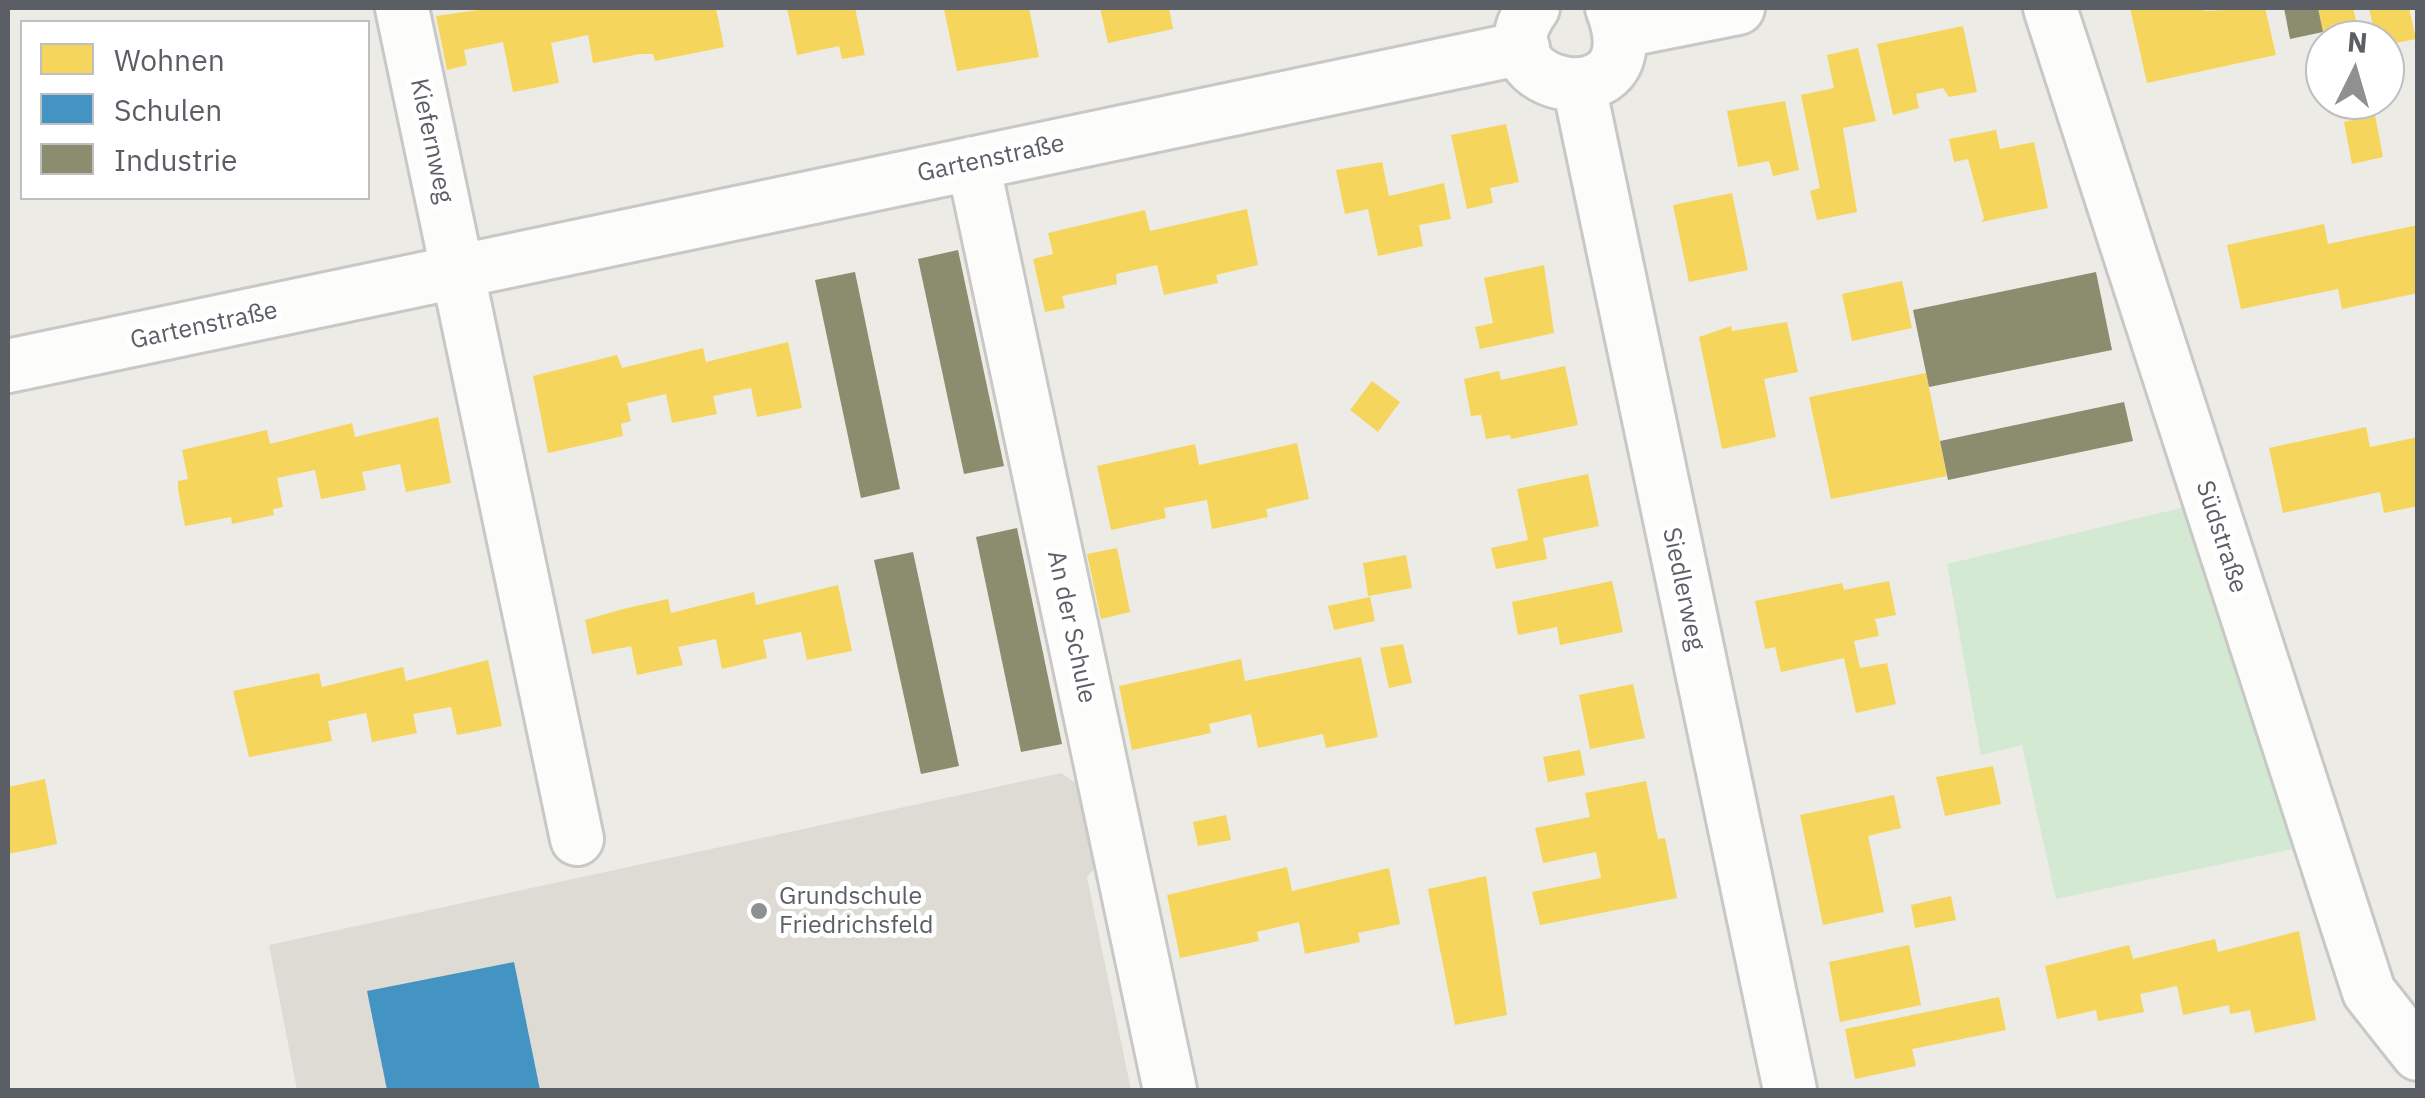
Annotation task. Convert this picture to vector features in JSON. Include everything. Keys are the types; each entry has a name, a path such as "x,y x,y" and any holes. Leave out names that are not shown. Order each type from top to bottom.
{"street":[{"name":"Kiefernweg","path":"402,8 460,274"},
{"path":"1579,86 1602,76 1618,56 1617,19 1738,8"},
{"name":"Südstraße","path":"2050,8 2369,992 2418,1054"},
{"name":"Gartenstraße","path":"8,366 460,274 973,163 1528,28 1534,70 1554,84 1579,86"},
{"name":"Siedlerweg","path":"1579,86 1790,1090"},
{"name":"An der Schule","path":"973,163 1170,1090"},
{"path":"460,274 578,840"}],"shaded area":[{"name":"Grundschule Friedrichsfeld","path":"1061,773 1088,791 1100,862 1087,877 1131,1090 297,1090 269,945"}],"green space":[{"path":"2185,507 2293,849 2056,899 2022,745 1981,755 1947,564"}],"building: Wohnen":[{"path":"492,8 716,8 724,47 655,61 653,54 640,54 593,63 588,35 551,43 559,83 513,92 503,42 464,50 467,65 447,70 436,16"},
{"path":"787,8 855,8 865,55 842,59 839,46 797,55"},
{"path":"1029,8 1039,57 957,71 944,9"},
{"path":"1100,8 1169,8 1173,29 1108,43"},
{"path":"2130,8 2265,8 2276,55 2147,83"},
{"path":"2318,8 2353,8 2356,20 2320,20"},
{"path":"2369,8 2409,8 2416,39 2405,41 2405,20 2372,20"},
{"path":"1963,26 1977,92 1949,97 1943,88 1916,94 1919,108 1893,115 1877,44"},
{"path":"1858,48 1876,121 1843,128 1857,212 1817,220 1810,191 1820,188 1801,95 1834,88 1827,55"},
{"path":"1785,101 1799,170 1773,176 1769,161 1738,167 1727,111"},
{"path":"2376,120 2383,157 2352,164 2344,122"},
{"path":"1506,124 1519,182 1490,188 1493,203 1467,209 1451,135"},
{"path":"1996,130 2000,149 2034,142 2048,208 1981,222 1984,218 1968,159 1954,162 1949,139"},
{"path":"1382,162 1389,196 1444,183 1451,219 1419,225 1423,246 1378,256 1368,209 1345,214 1336,170"},
{"path":"1732,193 1748,270 1689,282 1673,205"},
{"path":"1247,209 1258,265 1216,275 1218,283 1164,295 1157,265 1116,274 1117,284 1062,296 1065,308 1045,312 1033,259 1053,254 1048,233 1145,210 1150,231"},
{"path":"2324,224 2328,244 2418,225 2418,293 2342,309 2338,289 2241,309 2227,245"},
{"path":"1544,265 1554,333 1480,349 1475,327 1493,323 1484,278"},
{"path":"1902,281 1912,328 1852,341 1842,294"},
{"path":"1787,322 1798,372 1764,379 1776,437 1722,449 1699,337 1731,326 1732,331"},
{"path":"788,342 802,408 757,417 751,388 713,396 717,414 672,423 666,394 627,403 631,421 621,424 623,436 548,453 533,376 617,355 622,368 703,348 706,362"},
{"path":"1565,366 1578,425 1511,439 1510,435 1486,439 1481,415 1471,416 1464,379 1499,371 1501,380"},
{"path":"1926,373 1947,476 1831,499 1809,397"},
{"path":"1372,381 1400,402 1378,432 1350,410"},
{"path":"438,417 451,483 406,492 400,464 362,472 366,490 321,499 315,470 277,478 283,507 273,509 274,515 232,524 231,517 185,526 178,489 178,481 188,479 182,450 267,430 270,444 352,423 355,437"},
{"path":"2366,427 2370,447 2418,437 2418,506 2384,513 2380,492 2283,513 2269,448"},
{"path":"1297,443 1309,499 1266,509 1268,517 1212,529 1207,500 1164,508 1166,518 1111,530 1097,466 1195,444 1199,465"},
{"path":"1588,474 1599,526 1543,538 1547,559 1496,569 1491,548 1528,540 1517,489"},
{"path":"1117,548 1130,612 1101,619 1087,554"},
{"path":"1406,555 1412,588 1368,596 1363,563"},
{"path":"1612,581 1623,632 1560,645 1557,627 1518,635 1512,602"},
{"path":"1889,581 1896,615 1875,619 1879,636 1854,641 1860,668 1887,663 1896,704 1856,713 1844,658 1781,672 1775,647 1765,649 1755,601 1842,583 1844,590"},
{"path":"838,585 852,651 807,660 801,632 763,640 767,658 722,669 716,639 678,647 683,665 637,675 631,646 592,654 585,620 623,609 668,599 671,613 754,592 756,605"},
{"path":"1370,597 1375,621 1334,630 1328,606"},
{"path":"1403,644 1412,683 1389,688 1380,648"},
{"path":"1361,657 1378,737 1326,748 1323,734 1258,748 1251,714 1209,724 1211,733 1132,750 1119,686 1241,659 1245,681"},
{"path":"488,660 502,726 457,735 451,707 413,714 417,733 372,742 366,713 328,721 332,741 249,757 233,691 319,673 322,687 403,667 406,681"},
{"path":"1633,684 1645,738 1590,749 1579,695"},
{"path":"1580,750 1585,775 1548,782 1543,757"},
{"path":"1993,766 2001,804 1945,816 1936,777"},
{"path":"45,779 57,844 8,854 8,787"},
{"path":"1646,781 1658,839 1665,838 1677,898 1540,925 1532,892 1601,878 1596,852 1543,863 1535,828 1590,817 1585,793"},
{"path":"1894,795 1901,828 1868,836 1884,912 1823,925 1800,815"},
{"path":"1226,815 1231,840 1198,846 1193,822"},
{"path":"1287,867 1292,891 1389,868 1400,924 1358,933 1360,942 1305,954 1299,922 1257,932 1259,941 1180,958 1167,895"},
{"path":"1486,876 1507,1015 1455,1025 1428,889"},
{"path":"1951,896 1956,920 1915,928 1911,905"},
{"path":"2299,931 2316,1020 2255,1033 2250,1010 2230,1014 2229,1005 2183,1015 2177,986 2140,994 2144,1012 2098,1021 2096,1010 2057,1019 2045,966 2129,945 2133,959 2215,939 2218,952"},
{"path":"1909,945 1921,1005 1840,1022 1829,962"},
{"path":"1999,997 2006,1030 1912,1049 1916,1066 1855,1079 1845,1029"}],"building: Schulen":[{"path":"514,962 540,1090 387,1090 367,991"}],"building: Industrie":[{"path":"2284,8 2318,8 2320,20 2305,20 2305,36 2290,39"},
{"path":"958,250 1004,466 964,474 918,259"},
{"path":"855,272 900,489 861,498 815,280"},
{"path":"2096,272 2112,350 1929,387 1913,310"},
{"path":"2124,402 2133,441 1948,480 1940,441"},
{"path":"1017,528 1062,744 1021,752 976,537"},
{"path":"913,552 959,766 921,774 874,560"}],"place":[{"name":"Grundschule Friedrichsfeld","path":"759,911"}]}
